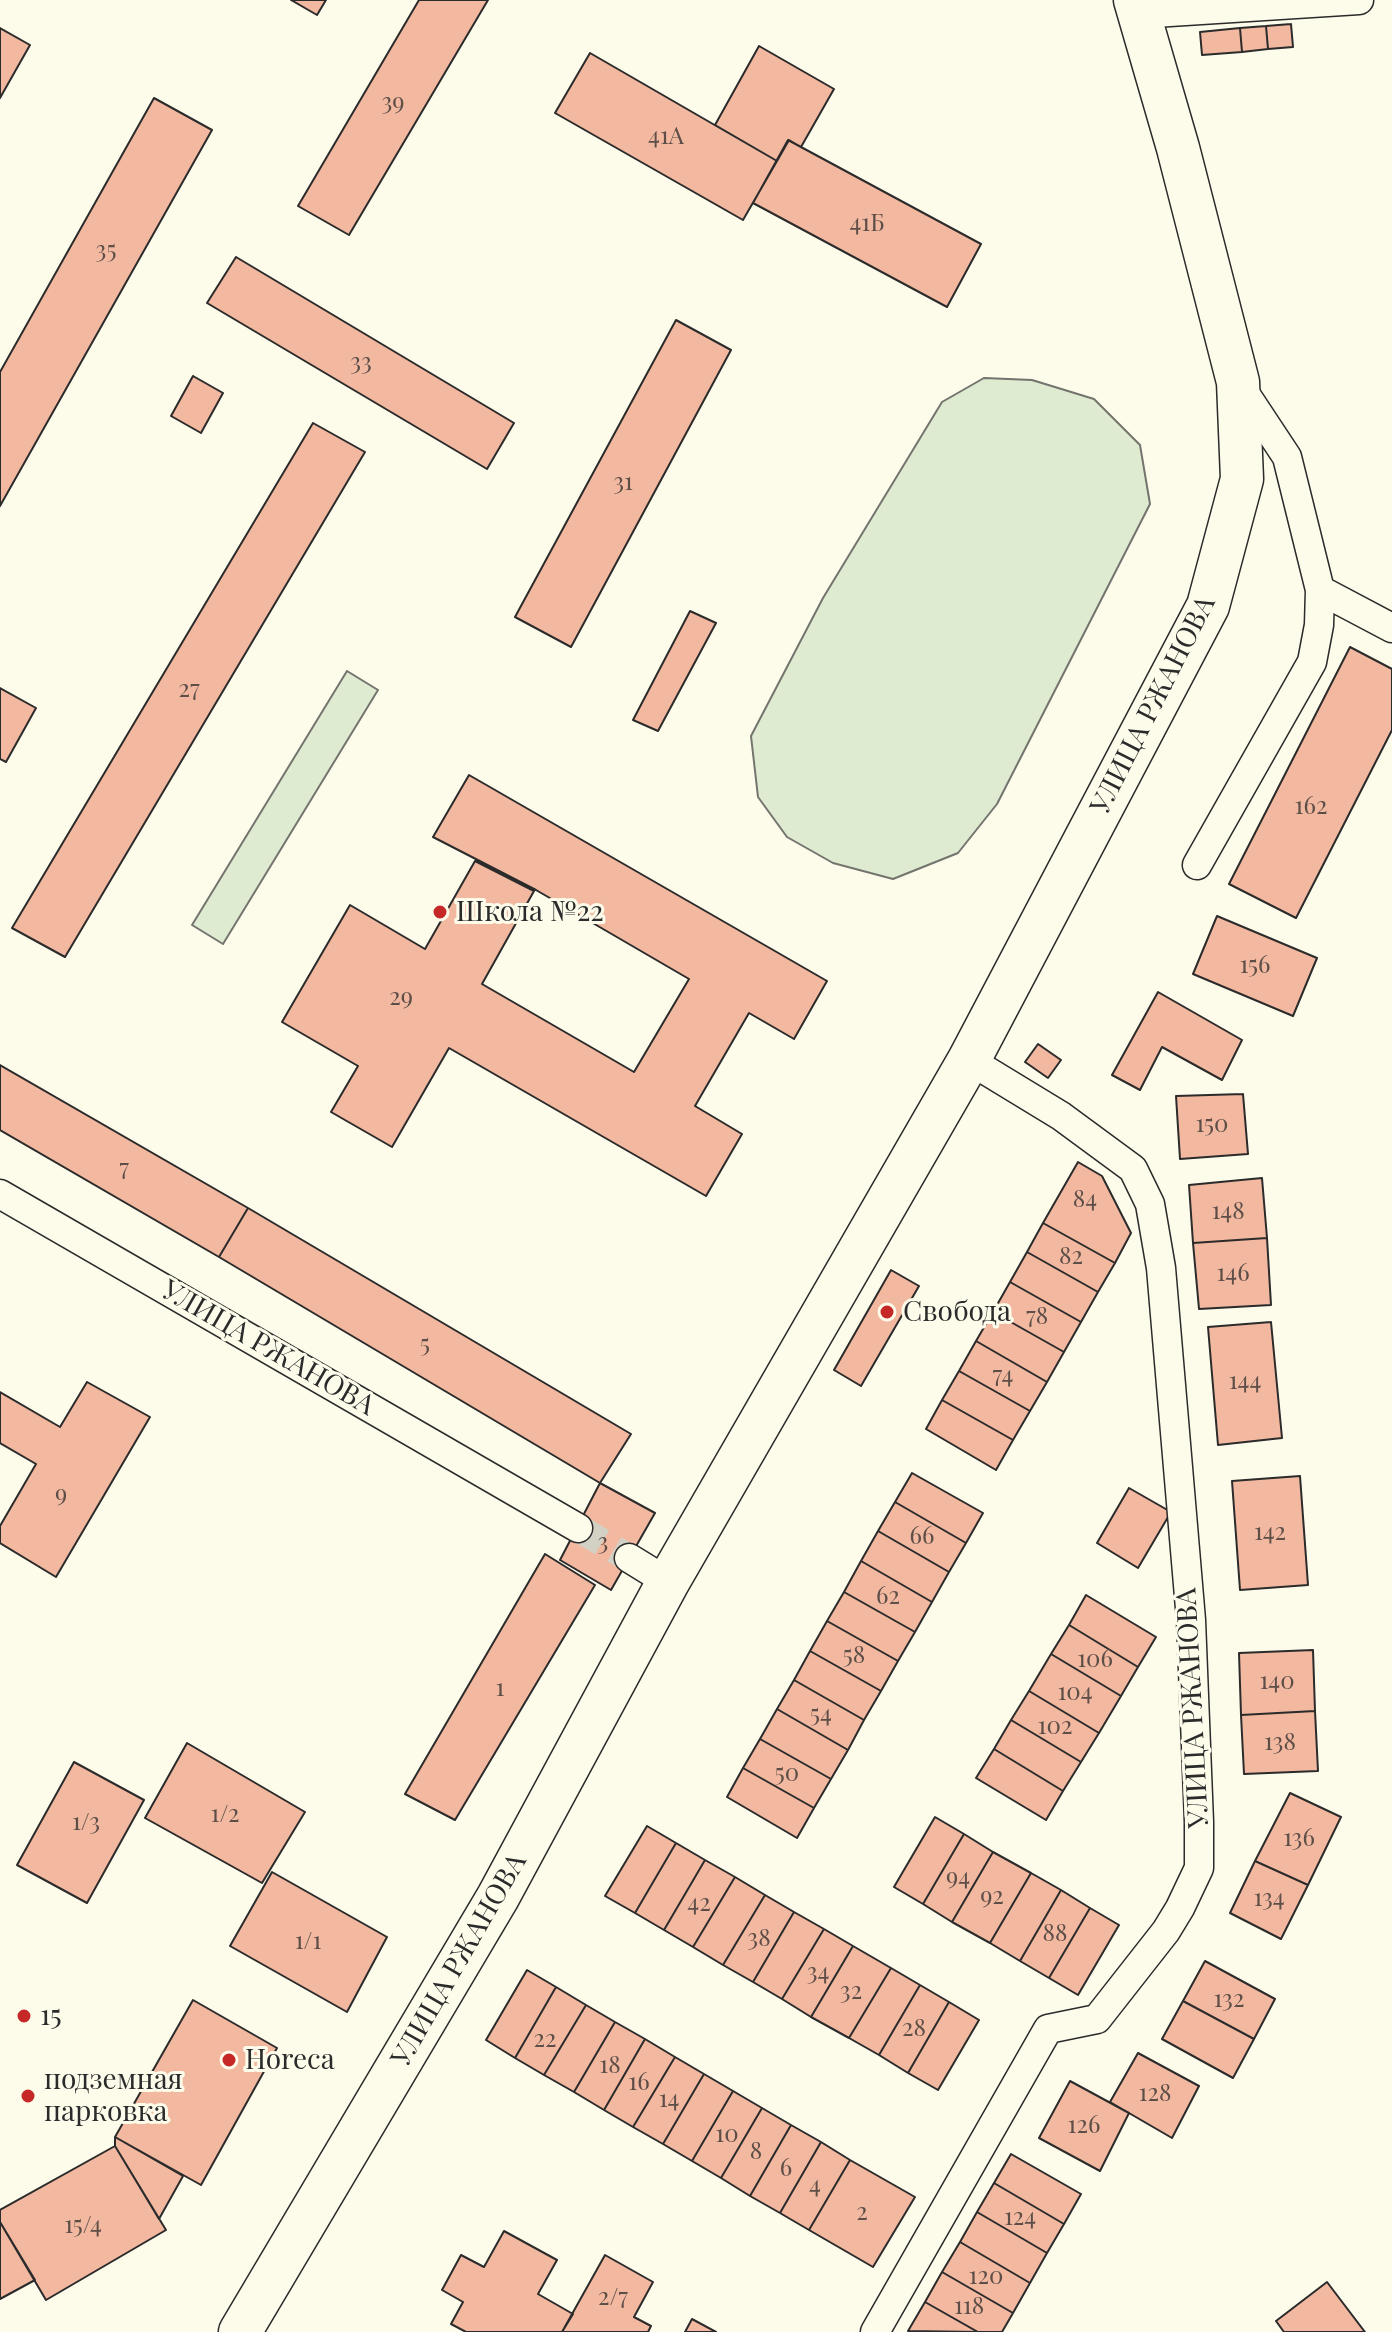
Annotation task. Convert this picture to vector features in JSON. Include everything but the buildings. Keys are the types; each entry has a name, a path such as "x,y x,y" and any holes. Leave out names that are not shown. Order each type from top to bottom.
{"street":[{"path":"1136,7 1359,0"},
{"name":"УЛИЦА РЖАНОВА","path":"240,2332 498,1897 668,1582 969,1060 1208,606 1242,479 1238,382 1178,148 1136,7"},
{"path":"1197,865 1312,662 1319,625 1320,590 1287,457 1238,382"},
{"path":"1320,590 1392,628"},
{"name":"УЛИЦА РЖАНОВА","path":"875,2332 1048,2029 1097,2019 1166,1931 1199,1868 1191,1620 1161,1268 1150,1204 1133,1169 1061,1116 969,1060"},
{"name":"УЛИЦА РЖАНОВА","path":"0,1194 578,1528"},
{"path":"629,1558 668,1582"}],"green space":[{"path":"984,378 1032,380 1094,399 1140,445 1150,504 997,804 958,853 893,879 833,863 787,837 758,797 751,736 823,598 942,402"},
{"path":"347,671 378,690 223,944 192,925"}],"tunnel":[{"path":"578,1528 629,1558"}],"place":[{"name":"Школа №22","path":"440,912"},
{"name":"Свобода","path":"887,1312"},
{"name":"15","path":"24,2016"},
{"name":"Horeca","path":"229,2060"},
{"name":"подземная парковка","path":"28,2096"}]}
